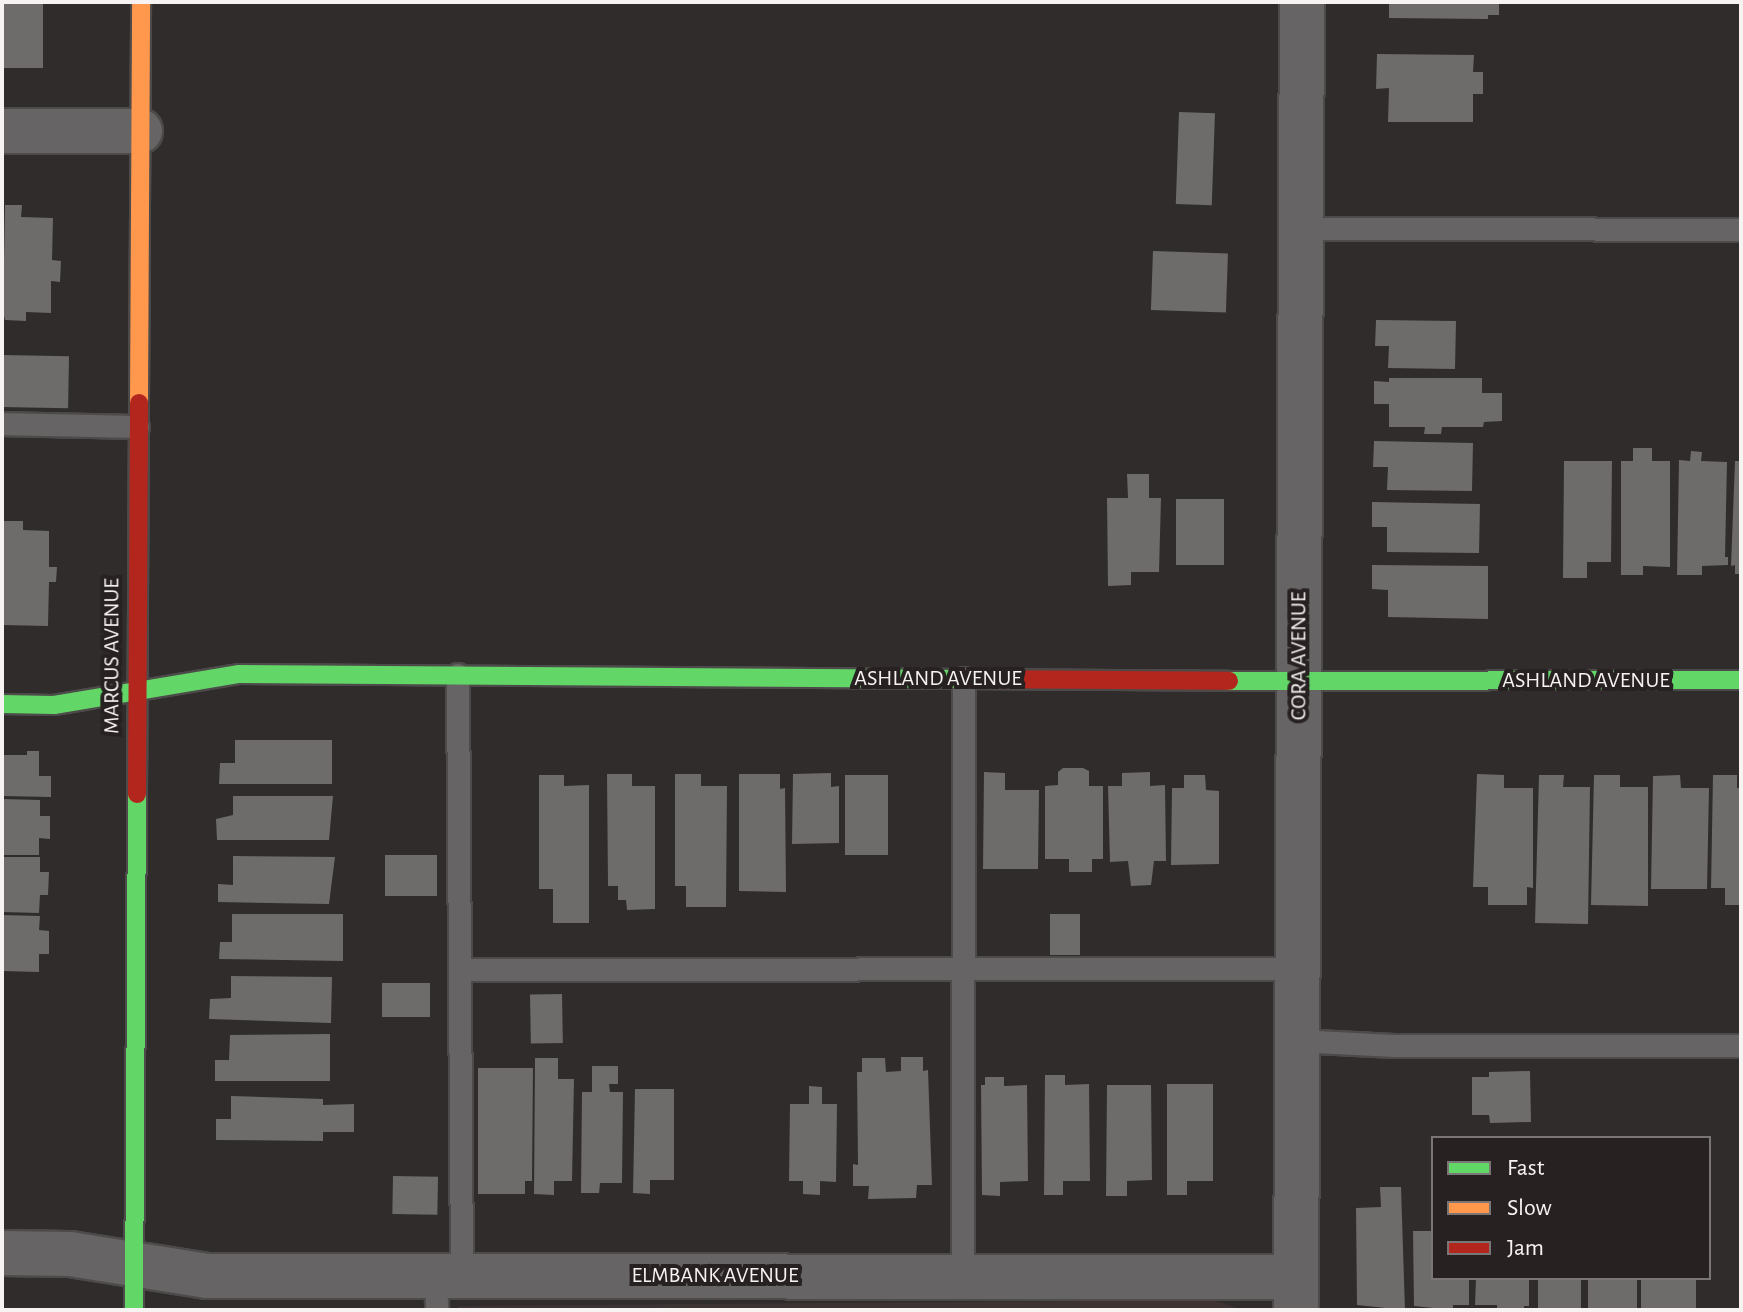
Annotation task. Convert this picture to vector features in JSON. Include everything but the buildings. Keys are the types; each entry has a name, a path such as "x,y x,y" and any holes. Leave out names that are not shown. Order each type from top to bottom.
{"street":[{"name":"MARCUS AVENUE","path":"134,1310 141,2"},
{"name":"CORA AVENUE","path":"1296,1293 1302,2"},
{"path":"2,131 140,131"},
{"name":"ASHLAND AVENUE","path":"2,704 54,705 239,674 1299,681 1741,680"},
{"path":"2,1253 70,1254 135,1263"},
{"name":"ELMBANK AVENUE","path":"135,1263 207,1276 445,1287 963,1274 1296,1293"}],"lane":[{"path":"1301,229 1741,230"},
{"path":"2,424 138,427"},
{"path":"445,1287 460,970 458,675"},
{"path":"963,1274 964,679"},
{"path":"460,970 1298,969"},
{"path":"1297,1041 1394,1046 1741,1046"}],"shaded area":[{"path":"1213,1300 1243,1310 458,1310 458,1306"}],"traffic: fast":[{"path":"2,704 54,705 239,674 963,679"},
{"path":"1229,681 1741,680"},
{"path":"134,1310 137,794"}],"traffic: slow":[{"path":"139,403 141,2"}],"traffic: jam":[{"path":"137,794 139,403"},
{"path":"963,679 1229,681"}]}
